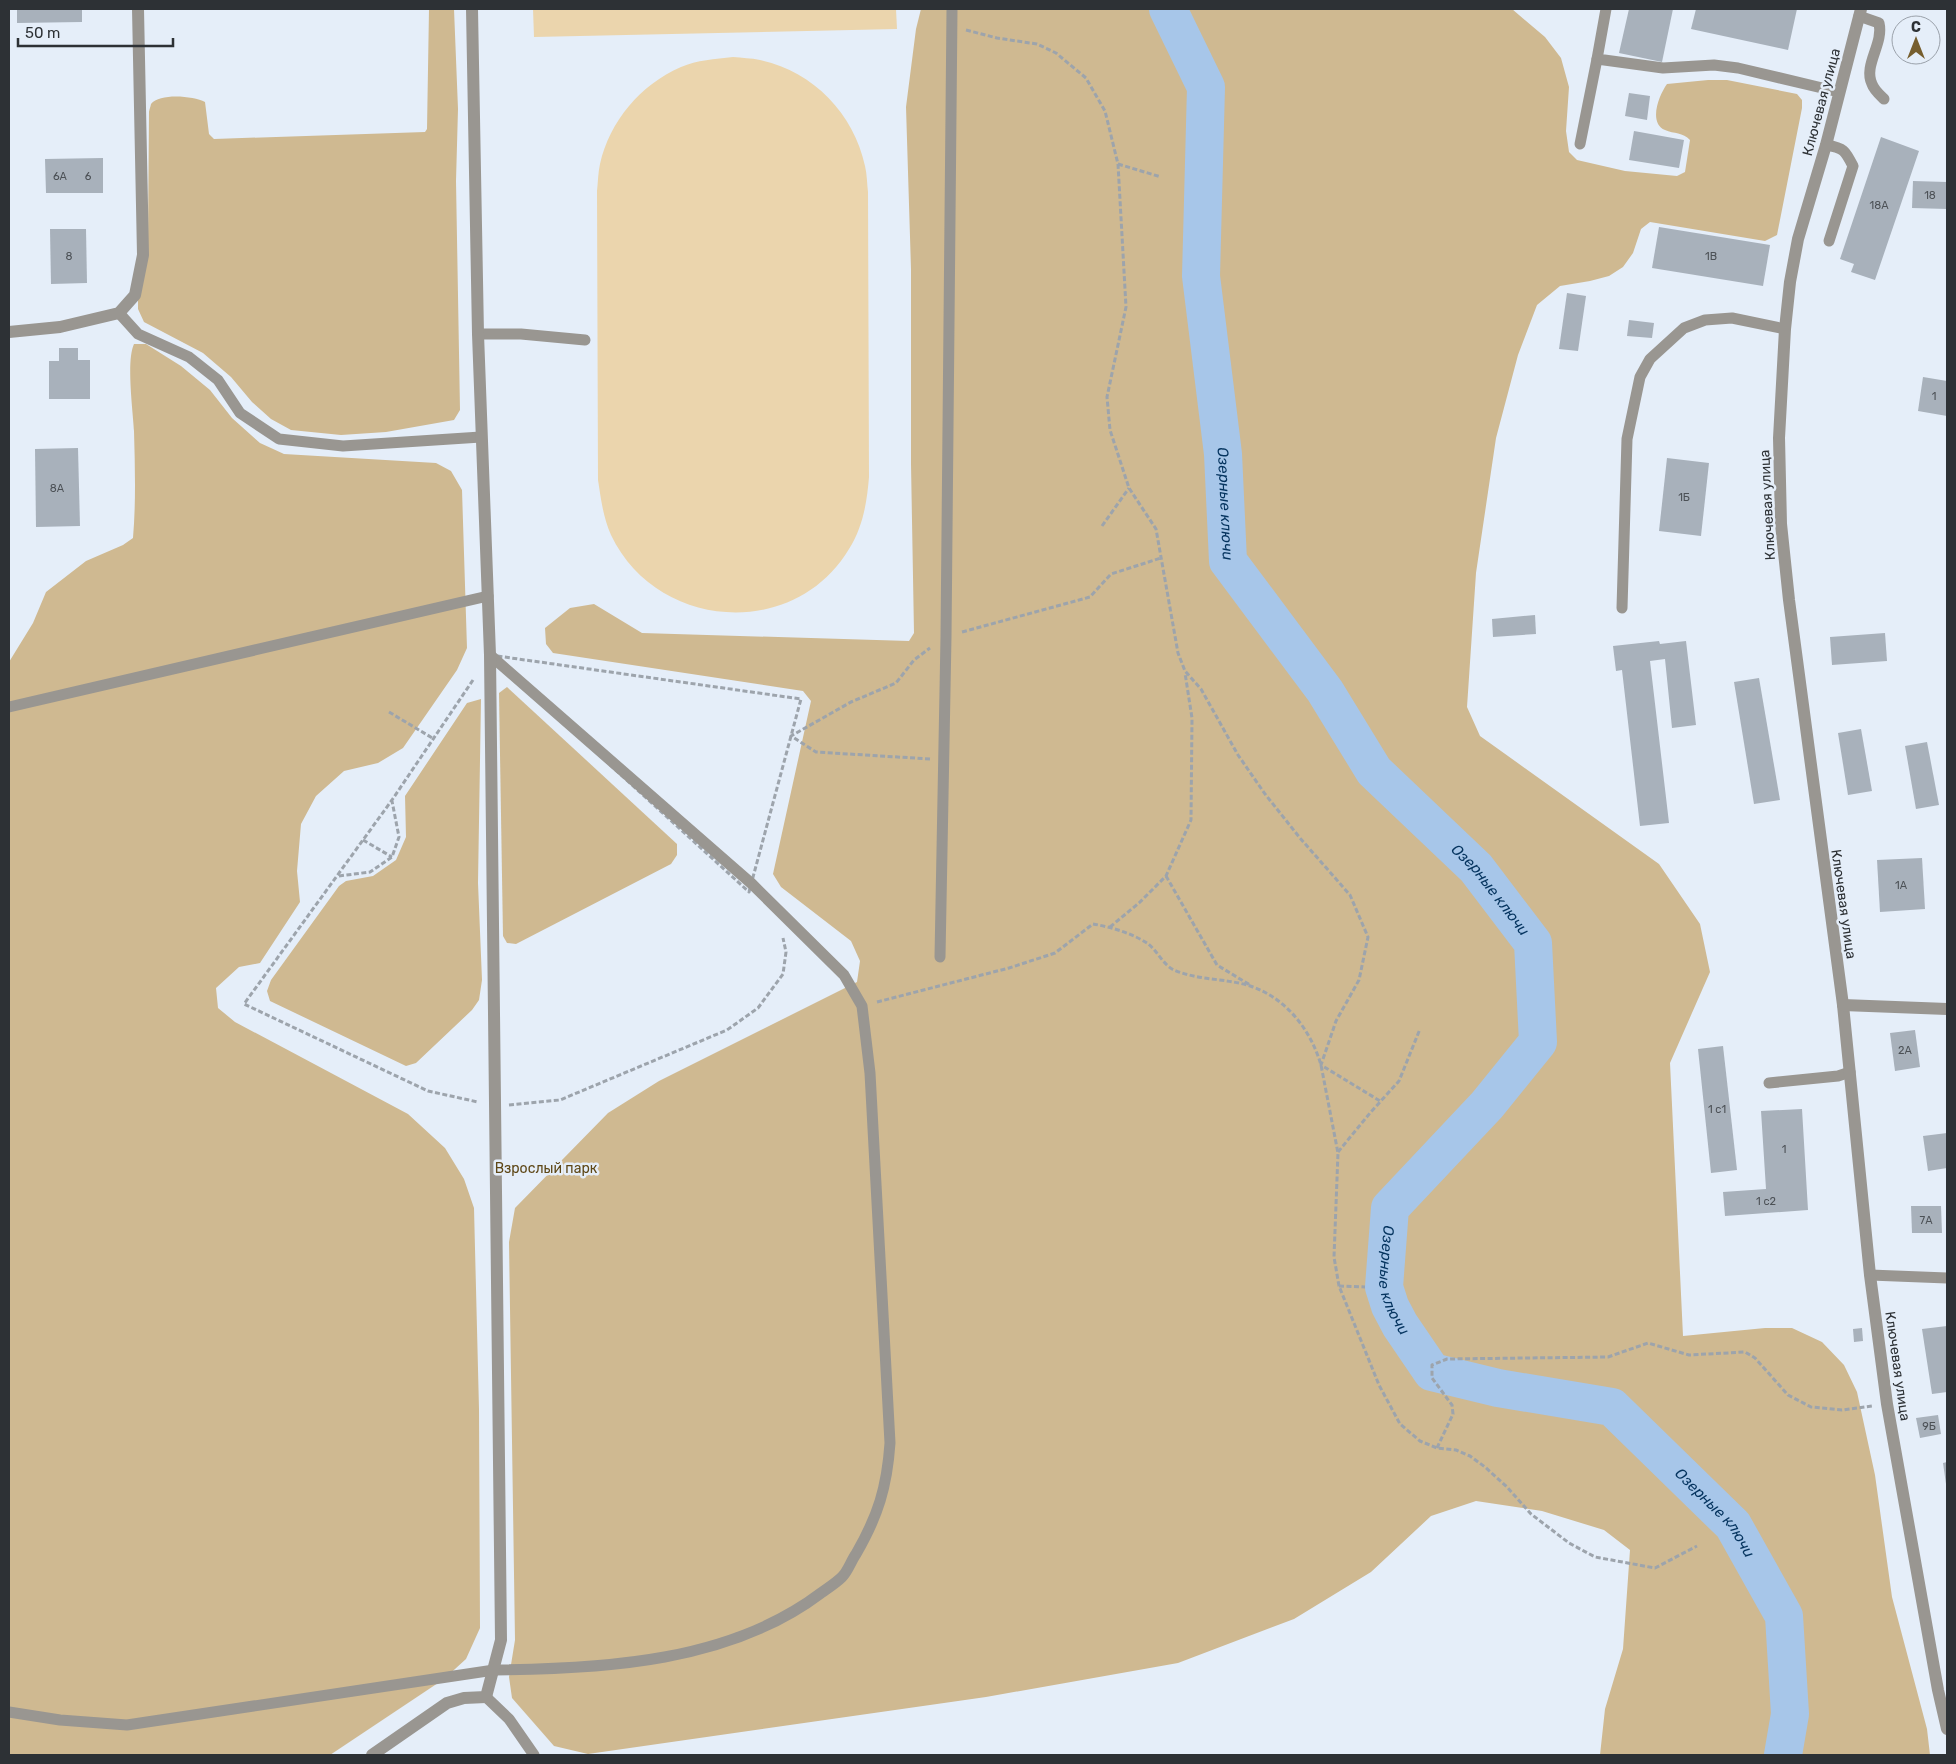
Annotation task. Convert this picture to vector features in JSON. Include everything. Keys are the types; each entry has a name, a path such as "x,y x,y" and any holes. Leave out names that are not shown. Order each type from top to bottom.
{"street":[{"path":"9,332 60,327 119,314 135,295 143,255 138,9"},
{"path":"372,1755 447,1703 464,1698 486,1697 501,1640 488,596 478,334 472,9"},
{"name":"Ключевая улица","path":"1860,13 1826,145 1798,239 1785,329 1779,438 1781,524 1790,610 1843,1005 1870,1275 1887,1404 1938,1690 1947,1729"},
{"path":"1843,1005 1947,1009"}],"lane":[{"path":"940,957 946,617 952,9"},
{"path":"1580,144 1606,9"},
{"path":"1860,13 1879,23 1879,37 1869,75 1872,86 1884,99"},
{"path":"1597,59 1662,68 1714,65 1738,68 1839,92"},
{"path":"1826,145 1841,147 1847,153 1853,166 1829,241"},
{"path":"119,314 138,334 189,357 218,380 240,412 279,439 343,446 481,437"},
{"path":"1622,608 1627,439 1640,377 1650,359 1684,328 1705,320 1732,318 1785,329"},
{"path":"478,334 521,334 585,340"},
{"path":"9,707 488,596"},
{"path":"9,1712 60,1720 126,1725 494,1670 551,1669 636,1661 702,1649 755,1631 798,1610 843,1576 872,1524 882,1498 888,1473 890,1443 870,1073 862,1006 844,975 752,884 488,659"},
{"path":"1769,1083 1838,1076 1850,1072"},
{"path":"1870,1275 1947,1278"},
{"path":"486,1697 509,1719 534,1755"}],"path":[{"path":"951,26 997,38 1038,44 1056,53 1086,78 1105,111 1118,164 1126,307 1107,397 1110,430 1129,488 1156,529 1178,653 1185,671 1192,718 1191,820 1166,876 1139,903 1110,927"},
{"path":"1118,164 1161,177"},
{"path":"1102,526 1129,488"},
{"path":"488,659 802,699 752,884"},
{"path":"1185,671 1201,689 1238,754 1265,794 1300,838 1350,895 1368,937 1358,980 1336,1021 1321,1066"},
{"path":"475,678 392,800 244,1004 428,1091 494,1106 522,1105 560,1100 727,1030 758,1008 783,974 786,952 782,930"},
{"path":"389,712 434,739"},
{"path":"338,876 370,872 392,857 399,837 392,800"},
{"path":"362,840 392,857"},
{"path":"1166,876 1217,965 1279,1001 1300,1021 1317,1052 1338,1153 1334,1257 1339,1286 1379,1385 1400,1424 1420,1440 1437,1448 1456,1450 1470,1456 1507,1487 1531,1514 1569,1543 1595,1557 1655,1568 1696,1546"},
{"path":"862,1006 1009,968 1055,953 1093,924 1110,927 1148,944 1173,970 1211,980 1253,987"},
{"path":"1338,1153 1380,1101 1399,1081 1420,1029"},
{"path":"1321,1066 1380,1101"},
{"path":"1339,1286 1365,1287"},
{"path":"1437,1448 1453,1414 1453,1409 1432,1378 1432,1365 1447,1359 1608,1357 1648,1343 1689,1355 1745,1352 1755,1358 1788,1395 1811,1407 1842,1410 1887,1404"}],"shaded area":[{"path":"429,9 454,9 458,109 456,181 460,410 454,420 386,432 341,435 291,430 271,419 252,402 231,377 203,353 144,322 138,309 138,292 148,238 149,112 151,104 162,98 169,97 193,98 205,102 209,134 214,139 425,132 427,129"},
{"path":"533,9 896,9 897,29 534,37"},
{"path":"921,9 1512,9 1545,37 1561,58 1569,87 1566,131 1569,152 1577,160 1625,171 1677,176 1685,172 1690,140 1681,134 1665,130 1657,121 1658,102 1667,84 1727,80 1797,94 1802,100 1777,235 1765,241 1650,222 1641,229 1633,253 1623,267 1609,276 1560,286 1537,305 1518,355 1496,438 1476,573 1467,707 1480,736 1659,864 1700,924 1710,972 1670,1063 1683,1336 1765,1328 1792,1328 1822,1342 1844,1365 1857,1392 1875,1475 1892,1597 1927,1729 1930,1755 1600,1755 1605,1709 1623,1649 1630,1550 1604,1530 1542,1511 1476,1501 1431,1516 1371,1572 1294,1619 1178,1663 986,1697 588,1754 554,1746 512,1698 509,1677 515,1640 509,1242 515,1208 608,1113 659,1081 857,982 860,961 851,941 781,887 773,874 811,701 803,691 553,653 546,644 545,628 570,608 594,604 642,633 909,641 914,633 911,464 911,269 906,107 916,29"},
{"path":"733,57 757,59 779,66 813,84 841,112 859,147 866,169 868,192 869,477 865,505 858,532 849,549 825,579 795,599 761,610 726,612 692,605 659,590 632,567 611,535 606,521 598,480 597,191 600,164 611,133 619,119 640,94 652,84 681,67 700,61"},
{"path":"134,344 146,344 181,366 210,390 232,418 260,443 284,454 436,463 451,471 462,490 467,648 457,670 403,748 378,763 344,771 316,796 301,824 297,871 300,902 260,963 239,967 216,988 218,1008 235,1022 408,1114 445,1148 464,1179 474,1208 479,1409 480,1628 466,1659 444,1679 330,1755 9,1755 9,662 33,623 46,592 86,561 123,545 133,538 135,458 130,362"},
{"path":"507,687 677,844 677,855 671,864 516,944 507,943 503,936 499,693"},
{"path":"481,699 478,883 482,980 479,1000 472,1010 416,1063 406,1066 270,1001 267,991 271,980 339,886 346,881 373,876 396,860 406,837 405,796 467,703"}],"building":[{"path":"17,9 82,9 82,22 17,23"},
{"path":"1629,9 1673,9 1662,62 1619,53"},
{"path":"1696,9 1797,9 1788,50 1691,29"},
{"path":"1629,93 1650,96 1647,120 1625,116"},
{"path":"1634,131 1684,140 1679,168 1629,160"},
{"path":"1881,137 1919,151 1875,280 1851,272 1854,264 1840,259"},
{"path":"103,158 103,193 46,193 45,159"},
{"path":"1913,181 1947,182 1947,209 1912,208"},
{"path":"1659,227 1770,245 1763,286 1652,268"},
{"path":"50,229 86,229 87,283 51,284"},
{"path":"1567,293 1586,296 1578,351 1559,349"},
{"path":"1629,320 1654,323 1652,338 1627,336"},
{"path":"59,348 78,348 78,360 90,360 90,399 49,399 49,361 59,361"},
{"path":"1923,377 1947,381 1947,416 1918,411"},
{"path":"78,448 80,526 36,527 35,449"},
{"path":"1667,458 1709,463 1701,536 1659,531"},
{"path":"1535,615 1536,634 1493,637 1492,619"},
{"path":"1885,633 1887,661 1832,665 1830,637"},
{"path":"1659,641 1660,644 1686,641 1696,725 1672,728 1665,659 1650,661 1669,823 1640,826 1622,670 1616,671 1613,646"},
{"path":"1759,678 1780,800 1754,804 1734,682"},
{"path":"1861,729 1872,791 1848,795 1838,733"},
{"path":"1927,742 1939,805 1916,809 1905,746"},
{"path":"1922,858 1925,909 1880,912 1877,860"},
{"path":"1915,1030 1920,1067 1895,1071 1890,1033"},
{"path":"1723,1046 1737,1170 1711,1173 1698,1049"},
{"path":"1802,1109 1808,1210 1725,1216 1723,1192 1766,1189 1761,1111"},
{"path":"1947,1133 1947,1168 1928,1171 1923,1136"},
{"path":"1911,1206 1941,1206 1942,1233 1912,1233"},
{"path":"1947,1326 1947,1392 1932,1394 1922,1329"},
{"path":"1862,1328 1863,1341 1854,1342 1853,1329"},
{"path":"1938,1415 1941,1434 1920,1438 1916,1418"},
{"path":"1947,1462 1947,1484 1946,1484 1943,1463"}],"waterway":[{"name":"Озерные ключи","path":"1168,9 1206,87 1201,276 1223,454 1228,561 1325,691 1374,771 1476,868 1533,943 1538,1042 1487,1105 1390,1208 1384,1287 1390,1306 1400,1325 1432,1372 1498,1388 1612,1407 1733,1525 1784,1616 1790,1714 1783,1755"}],"park label":[{"name":"Взрослый парк","path":"546,1168"}]}
